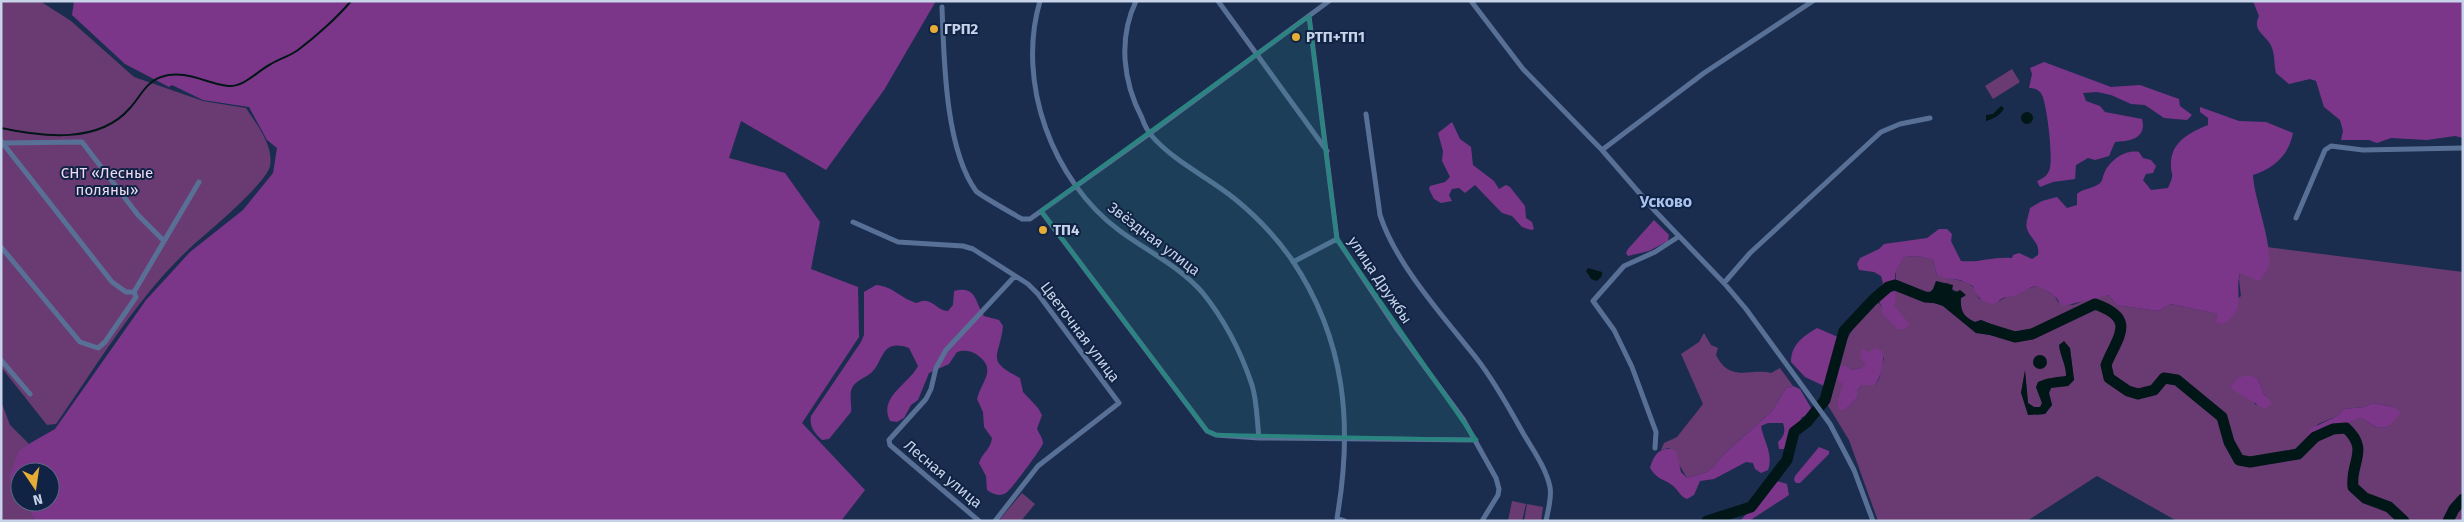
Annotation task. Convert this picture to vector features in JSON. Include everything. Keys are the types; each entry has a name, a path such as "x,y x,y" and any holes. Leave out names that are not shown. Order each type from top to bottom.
{"street":[{"name":"Звёздная улица","path":"1040,1 1036,14 1032,56 1034,81 1041,112 1052,142 1075,185 1096,211 1120,232 1179,272 1201,291 1225,325 1252,386 1259,438"},
{"path":"1136,1 1126,32 1126,73 1138,110 1150,134 1168,151 1235,199 1262,224 1293,262 1326,324 1335,349 1344,404 1344,479 1337,518 1345,521"},
{"path":"1218,1 1327,151"},
{"path":"942,7 946,85 956,142 968,176 977,193 1022,219 1030,219 1075,185 1150,134 1329,1"},
{"path":"1471,1 1523,69 1602,150 1678,237 1724,283 1746,309 1822,411 1854,470 1873,521"},
{"path":"1602,150 1704,73 1813,1"},
{"name":"улица Дружбы","path":"1309,16 1338,239 1476,440 1500,489 1482,521"},
{"path":"1366,114 1380,215 1384,226 1420,286 1478,361 1499,392 1542,466 1550,488 1550,503 1546,521"},
{"path":"1724,283 1750,253 1881,132 1900,124 1930,118"},
{"path":"3,142 82,142 138,215 164,241"},
{"path":"3,142 112,282 126,292 134,292"},
{"path":"2296,218 2325,150 2331,146 2363,150 2463,148"},
{"path":"1,247 80,342 98,348 105,342 136,297 134,292 199,182"},
{"path":"1041,211 1207,431 1216,436 1345,440 1476,440"},
{"name":"Цветочная улица","path":"853,222 898,242 963,246 973,249 1028,284 1038,294 1119,403 1038,466 995,521"},
{"path":"1655,448 1656,432 1632,366 1614,330 1593,301 1624,266 1655,252 1678,237"},
{"path":"1293,262 1338,239"},
{"name":"Лесная улица","path":"979,521 890,446 890,437 926,399 931,389 936,368 946,350 1015,276"},
{"path":"1,360 30,394"}],"highlighted area":[{"path":"1309,16 1337,239 1476,440 1216,435 1207,431 1041,211"}],"green space":[{"name":"СНТ «Лесные поляны»","path":"1,1 40,1 71,21 134,77 203,101 246,108 267,143 271,158 266,174 248,196 171,266 153,287 119,332 56,424 47,425 1,367"},
{"path":"2012,69 2020,82 1993,99 1985,86"},
{"path":"2267,247 2463,272 2463,521 2177,521 2097,476 2027,521 1878,521 1849,440 1827,404 1843,349 1851,332 1877,301 1882,307 1895,307 1896,269 1904,257 1918,256 1933,260 1937,275 1968,283 1973,287 1979,299 2000,301 2020,291 2041,287 2054,295 2058,302 2073,305 2091,298 2109,295 2116,305 2158,311 2171,304 2219,314 2241,296 2240,273 2268,268","holes":["1942,283 1948,283 1952,289 1965,296 1961,298 1962,310 1965,315 1975,322 1981,320 2001,328 2004,337 1976,333 1943,306 1923,299","2070,349 2074,380 2068,386 2051,387 2049,393 2052,405 2045,414 2036,415 2021,393 2025,372 2028,403 2034,407 2041,407 2042,403 2036,387 2051,379 2066,376","1884,358 1879,379 1875,385 1861,385 1857,391 1857,398 1847,408 1837,404 1843,391 1847,366 1853,370 1861,368 1865,363","2257,378 2265,396 2256,405 2250,398","2373,403 2394,407 2394,419 2388,427 2378,428 2361,418 2308,438 2318,424 2337,416 2344,409 2364,407"]},
{"path":"1704,333 1711,345 1718,348 1716,355 1721,364 1727,369 1740,373 1771,373 1780,368 1793,386 1786,388 1772,411 1722,456 1713,467 1707,472 1687,478 1669,448 1661,450 1664,443 1677,437 1703,404 1681,354 1699,342"},
{"path":"1,401 10,425 29,444 20,449 19,462 10,462 10,512 30,512 35,521 1,521"},
{"path":"1022,493 1035,504 1021,521 1002,521 1000,519"},
{"path":"1512,501 1526,504 1522,521 1508,521"},
{"path":"1527,504 1543,507 1541,521 1524,521"}],"shaded area":[{"path":"74,1 936,1 884,90 826,170 741,121 729,158 785,173 820,222 811,269 858,287 859,337 802,423 865,490 841,521 35,521 30,512 60,512 60,462 15,462 20,449 55,429 146,300 190,252 243,210 273,173 277,148 267,140 249,107 203,100 172,85 169,87 125,64 72,15"},
{"path":"2253,1 2463,1 2463,138 2455,136 2427,140 2391,138 2377,143 2369,140 2341,140 2343,131 2340,120 2324,107 2316,81 2310,79 2289,84 2276,73 2274,54 2270,44 2257,26 2259,16"},
{"path":"2044,62 2111,87 2140,85 2179,99 2180,106 2192,115 2187,120 2164,118 2145,105 2131,104 2111,95 2097,92 2083,93 2086,101 2100,106 2105,112 2142,119 2142,130 2140,134 2132,139 2115,142 2109,156 2095,160 2088,158 2076,165 2075,179 2053,182 2040,187 2037,181 2047,174 2050,166 2049,133 2042,95 2036,89 2029,88 2032,74 2030,68"},
{"path":"2001,106 2004,108 2000,113 1986,121 1986,115 1993,114"},
{"path":"2200,107 2239,121 2266,122 2293,133 2288,148 2279,160 2268,169 2253,175 2268,247 2268,268 2259,281 2240,273 2238,307 2230,319 2222,324 2216,322 2218,314 2171,304 2158,311 2116,305 2109,295 2063,306 2054,296 2039,287 2028,288 2015,296 2003,298 1993,304 1980,298 1973,286 1960,280 1937,275 1933,260 1918,256 1904,257 1896,272 1895,307 1909,323 1905,329 1898,329 1882,314 1882,307 1875,294 1883,283 1881,276 1874,272 1859,270 1857,264 1860,258 1879,249 1884,244 1927,238 1939,229 1947,229 1952,234 1951,241 1961,261 2012,258 2013,255 2019,253 2032,259 2038,255 2038,247 2027,229 2030,208 2042,201 2057,197 2067,208 2077,205 2077,194 2099,184 2110,164 2118,157 2129,152 2139,152 2143,158 2151,160 2156,166 2153,173 2146,174 2143,180 2151,190 2168,188 2172,176 2171,162 2175,148 2189,134 2208,125 2208,118 2200,112"},
{"path":"2025,112 2029,112 2033,118 2029,124 2025,124 2021,120 2021,116"},
{"path":"1452,122 1460,139 1471,147 1473,165 1494,181 1499,189 1506,185 1510,187 1525,206 1526,218 1532,222 1534,229 1522,227 1512,216 1502,213 1475,185 1465,193 1459,188 1452,189 1449,195 1452,201 1441,203 1434,199 1429,189 1430,186 1445,182 1450,177 1442,161 1443,151 1438,133"},
{"path":"1654,220 1669,235 1668,241 1649,251 1628,256 1626,253 1628,249"},
{"path":"1588,268 1602,272 1602,276 1597,281 1591,279 1586,271"},
{"path":"1936,281 1953,285 1952,290 1956,292 1960,290 1966,295 1961,298 1961,306 1963,313 1968,318 1975,322 1981,320 2001,328 2005,337 1976,333 1943,306 1923,299 1933,289"},
{"path":"876,285 887,288 911,301 917,303 922,301 930,302 948,311 953,305 954,291 967,291 974,296 984,316 999,320 1003,326 997,357 998,362 1002,367 1020,378 1023,392 1042,415 1037,429 1043,443 1026,469 1006,493 1001,495 987,490 986,476 979,463 992,438 984,427 983,412 977,399 987,375 986,365 983,359 971,352 957,352 949,364 929,373 918,400 911,405 904,418 897,422 890,421 887,412 888,405 896,391 914,373 918,366 909,348 893,346 884,353 871,373 853,386 851,412 829,439 822,440 813,430 811,416 861,342 864,335 864,292"},
{"path":"1817,328 1838,337 1824,386 1805,377 1791,362 1793,350 1799,341"},
{"path":"2064,341 2070,348 2074,380 2068,386 2051,388 2049,393 2052,405 2045,414 2028,415 2021,393 2025,370 2028,403 2034,407 2040,407 2042,403 2036,387 2038,382 2066,376 2059,345"},
{"path":"1875,348 1882,351 1883,360 1881,373 1875,385 1861,385 1857,391 1857,398 1847,408 1840,410 1837,404 1843,384 1837,380 1840,366 1847,366 1853,370 1861,368 1865,363 1860,356 1862,349 1869,352"},
{"path":"2037,355 2043,355 2047,362 2043,369 2037,369 2033,365 2033,359"},
{"path":"2247,375 2257,378 2265,396 2272,403 2265,409 2233,390 2231,386 2238,378"},
{"path":"1793,386 1800,389 1811,408 1809,415 1802,417 1787,449 1779,449 1778,442 1783,436 1784,431 1783,423 1768,423 1761,426 1770,458 1768,470 1761,473 1755,469 1753,463 1746,462 1714,479 1700,481 1694,495 1687,499 1672,485 1658,477 1650,468 1659,452 1671,449 1676,451 1681,472 1687,478 1707,472 1772,411 1786,388"},
{"path":"2373,403 2394,407 2401,413 2388,427 2378,428 2361,418 2308,438 2310,429 2337,416 2344,409 2364,407"},
{"path":"1819,447 1829,451 1829,454 1800,483 1796,483 1794,480 1795,476"},
{"path":"1777,481 1787,484 1789,495 1749,521 1740,521"}],"waterway":[{"path":"1,128 52,135 87,133 103,128 117,120 130,108 151,82 170,75 187,76 228,86 240,84 274,62 298,50 326,27 351,1"},
{"path":"1707,521 1751,507 1787,460 1794,432 1807,422 1825,400 1844,331 1873,300 1888,287 1895,285 1925,297 1939,298"},
{"path":"1989,329 2015,337 2032,334 2095,304 2108,310 2116,316 2121,330 2106,365 2109,378 2128,391 2138,394 2154,390 2164,378 2177,380 2222,417 2229,442 2239,460 2250,462 2298,454 2315,437 2333,429 2346,428 2357,443 2358,450 2353,487 2365,498 2389,507 2404,521"},
{"path":"2448,521 2454,509 2463,499"}],"place":[{"name":"ГРП2","path":"934,29"},
{"name":"РТП+ТП1","path":"1296,37"},
{"name":"ТП4","path":"1043,230"}],"district":[{"name":"Усково","path":"1666,201"}]}
